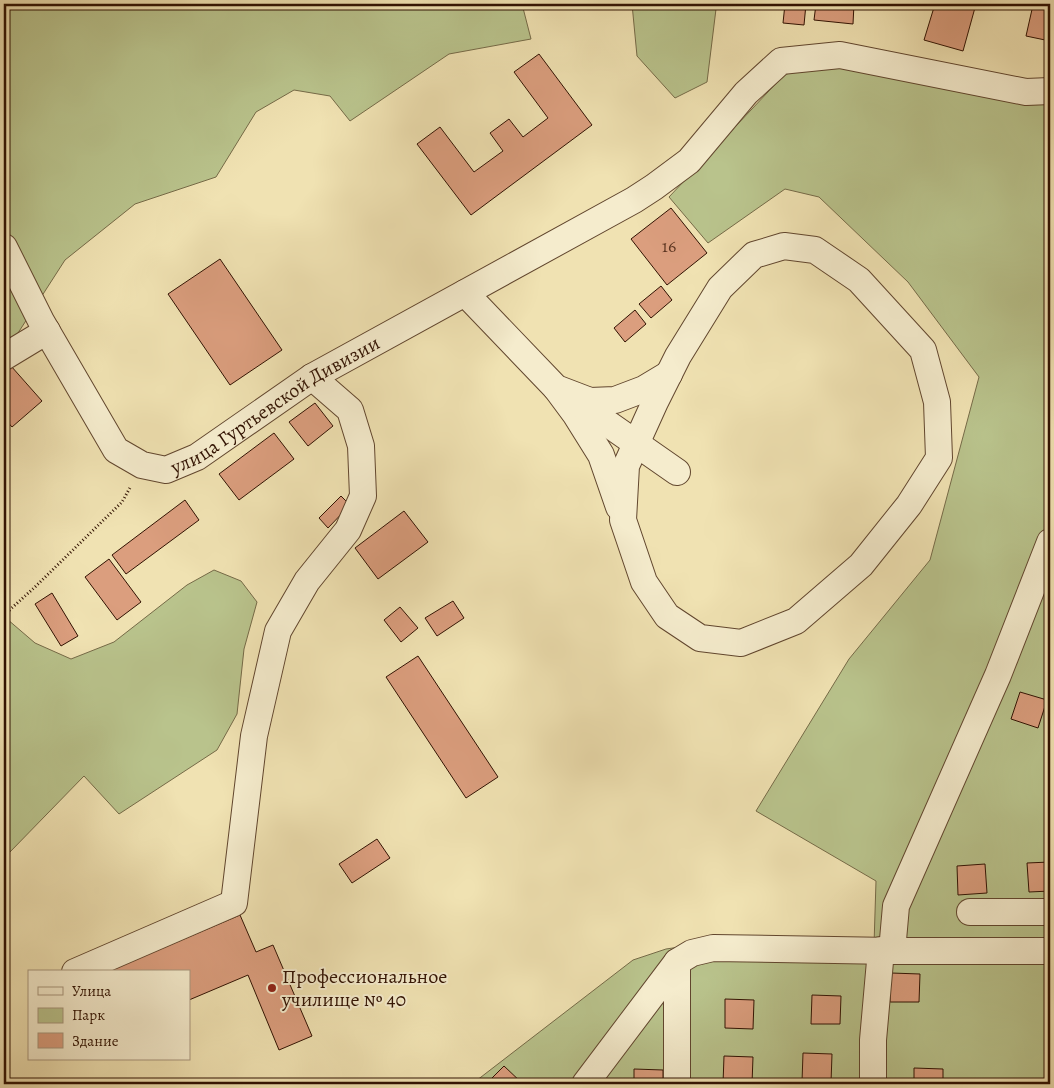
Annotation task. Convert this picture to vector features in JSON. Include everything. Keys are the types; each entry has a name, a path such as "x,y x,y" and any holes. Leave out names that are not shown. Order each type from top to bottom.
{"street":[{"name":"улица Гуртьевской Дивизии","path":"4,247 47,331 116,450 142,465 166,470 197,457 312,377 634,200 654,187 689,161 746,93 781,61 840,55 1026,92 1050,92"},
{"path":"466,292 556,388 576,415 601,454 644,582 667,616 700,638 741,643 796,621 860,565 909,505 939,458 937,402 923,350 859,280 815,250 784,246 754,255 720,288 669,374 626,466 624,520"},
{"path":"4,357 47,331"},
{"path":"556,388 590,401 615,400 644,389 669,374"},
{"path":"80,970 234,903 254,736 278,631 306,581 348,530 363,496 361,446 350,410 312,377"},
{"path":"556,388 677,472"},
{"path":"872,1084 873,1040 896,906 998,675 1050,542"},
{"path":"970,912 1050,912"},
{"path":"586,1084 677,962 692,953 712,948 1050,951"},
{"path":"676,1084 677,962"}],"path":[{"path":"4,615 122,502 142,465"}],"green space":[{"path":"4,4 522,4 531,39 449,54 350,121 330,96 294,90 256,112 216,177 135,204 65,260 18,333 4,346"},
{"path":"632,4 715,4 716,9 707,82 675,98 637,56"},
{"path":"818,63 1050,102 1050,1084 472,1084 633,960 666,949 707,943 874,945 876,881 756,811 849,659 930,560 979,377 908,282 819,197 785,189 708,243 669,197 784,75"},
{"path":"214,570 241,581 257,602 244,649 237,714 217,750 119,814 84,776 9,853 4,844 4,621 7,619 35,643 71,659 114,642 187,585"}],"building":[{"path":"785,4 806,4 804,25 783,23"},
{"path":"816,4 854,4 853,24 814,20"},
{"path":"935,4 976,4 963,51 924,40"},
{"path":"1033,5 1050,9 1050,41 1026,36"},
{"path":"539,54 592,125 471,215 417,144 440,127 474,172 503,151 490,133 509,119 523,137 548,118 514,72"},
{"path":"671,208 707,253 667,285 631,239"},
{"path":"220,259 282,350 230,385 168,294"},
{"path":"661,286 672,300 651,318 639,304"},
{"path":"635,310 646,324 625,342 614,328"},
{"path":"11,366 42,401 12,427 4,418 4,373"},
{"path":"315,403 333,426 308,446 289,422"},
{"path":"274,433 294,459 239,500 219,474"},
{"path":"341,496 350,505 328,528 319,518"},
{"path":"185,500 199,520 126,574 112,555"},
{"path":"404,511 428,542 378,579 355,548"},
{"path":"109,559 141,602 117,620 85,577"},
{"path":"52,593 78,636 61,646 35,604"},
{"path":"453,601 464,618 437,636 425,618"},
{"path":"400,607 418,628 401,642 384,620"},
{"path":"418,656 498,777 466,798 386,677"},
{"path":"1020,692 1047,700 1038,728 1011,719"},
{"path":"377,839 390,858 352,883 339,864"},
{"path":"1050,862 1050,891 1029,892 1027,863"},
{"path":"985,864 987,893 958,895 957,866"},
{"name":"Профессиональное училище № 40","path":"240,915 256,952 273,945 312,1036 279,1050 248,975 190,1000 190,970 111,970"},
{"path":"891,973 920,974 919,1002 890,1002"},
{"path":"812,995 841,996 840,1024 811,1024"},
{"path":"725,999 754,1000 753,1029 725,1028"},
{"path":"1048,1051 1050,1051 1050,1079 1047,1079"},
{"path":"803,1053 832,1054 831,1083 802,1082"},
{"path":"724,1056 753,1057 752,1084 723,1084"},
{"path":"504,1066 523,1084 486,1084"},
{"path":"914,1068 943,1069 943,1084 914,1084"},
{"path":"634,1069 663,1070 663,1084 634,1084"}],"place":[{"name":"Профессиональное училище № 40","path":"272,988"}]}
